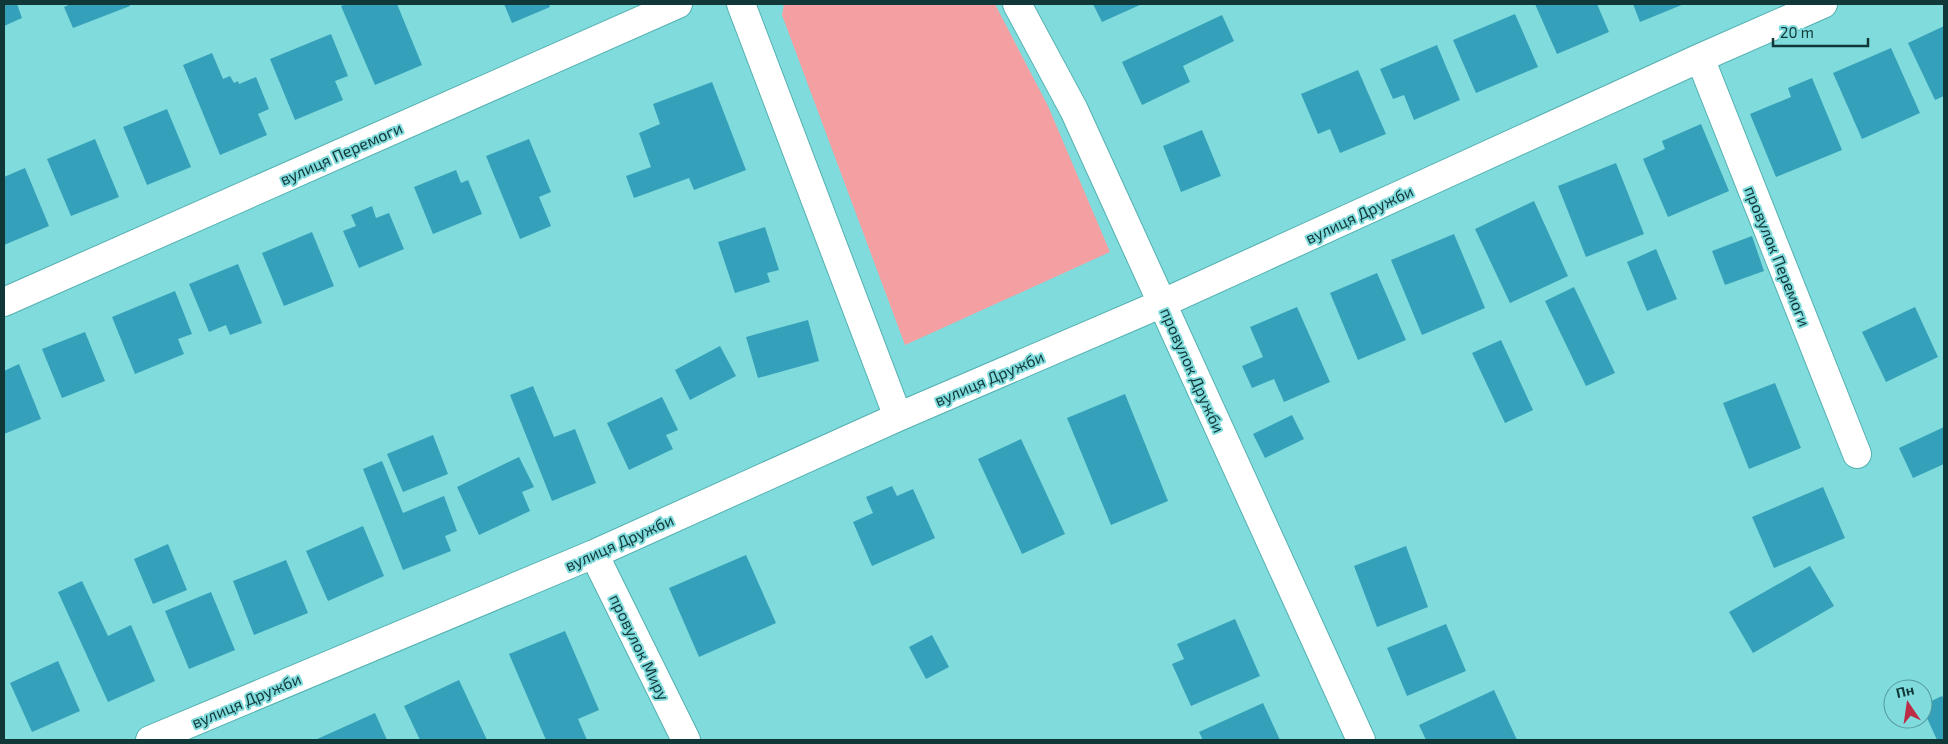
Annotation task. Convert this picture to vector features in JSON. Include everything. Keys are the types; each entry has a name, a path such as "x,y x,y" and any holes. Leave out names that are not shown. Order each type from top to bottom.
{"street":[{"name":"вулиця Перемоги","path":"4,302 678,4"},
{"path":"741,4 898,417"},
{"name":"провулок Дружби","path":"1017,4 1074,110 1361,740"},
{"name":"вулиця Дружби","path":"150,740 594,554 898,417 1163,303 1700,58 1823,4"},
{"name":"провулок Перемоги","path":"1700,58 1857,454"},
{"name":"провулок Миру","path":"594,554 686,740"}],"shaded area":[{"path":"784,4 995,4 1048,106 1110,252 905,345 782,15"}],"building":[{"path":"4,4 17,4 22,18 4,26"},
{"path":"71,4 129,4 130,6 73,28 64,7"},
{"path":"346,4 397,4 422,65 375,85 341,6"},
{"path":"504,4 549,4 550,7 512,23"},
{"path":"1093,4 1142,4 1102,22"},
{"path":"1535,4 1597,4 1609,32 1557,54"},
{"path":"1633,4 1684,4 1640,22"},
{"path":"1515,14 1538,67 1476,93 1453,40"},
{"path":"1222,15 1234,41 1183,66 1190,82 1142,105 1122,62"},
{"path":"1944,26 1944,96 1935,100 1908,43"},
{"path":"331,34 348,76 335,81 343,100 295,120 270,59"},
{"path":"1437,45 1460,100 1414,120 1404,95 1393,99 1380,69"},
{"path":"1891,48 1920,113 1862,139 1833,73"},
{"path":"212,53 223,79 230,76 234,83 238,81 239,84 256,77 269,109 258,114 267,135 220,155 183,65"},
{"path":"1358,70 1386,134 1340,153 1330,129 1318,134 1301,94"},
{"path":"1812,78 1842,150 1776,177 1750,114 1791,97 1788,88"},
{"path":"712,82 746,170 694,190 689,178 634,198 626,176 651,167 639,133 660,124 653,104"},
{"path":"167,109 191,167 147,185 123,127"},
{"path":"1701,124 1729,191 1668,217 1643,159 1665,149 1662,141"},
{"path":"1202,130 1221,176 1181,192 1163,146"},
{"path":"95,139 119,197 71,216 47,159"},
{"path":"529,139 551,192 539,197 551,226 520,239 486,156"},
{"path":"1616,163 1644,234 1586,257 1558,186"},
{"path":"25,168 49,226 4,245 4,177"},
{"path":"456,170 461,183 468,180 482,214 433,234 414,187"},
{"path":"1534,201 1568,276 1510,303 1475,229"},
{"path":"372,206 376,218 389,213 404,249 359,268 343,231 356,226 351,215"},
{"path":"765,227 779,270 767,273 770,282 735,293 718,242"},
{"path":"312,232 334,286 284,306 262,253"},
{"path":"1454,234 1485,308 1422,335 1391,260"},
{"path":"1752,236 1764,271 1725,285 1712,251"},
{"path":"1656,249 1677,299 1647,311 1627,262"},
{"path":"238,264 262,323 230,335 226,325 209,332 189,284"},
{"path":"1377,273 1406,340 1358,360 1330,293"},
{"path":"1574,287 1615,373 1586,386 1545,301"},
{"path":"175,291 192,334 178,339 184,354 135,374 112,317"},
{"path":"1297,307 1330,382 1284,402 1274,379 1252,388 1242,366 1263,357 1250,327"},
{"path":"1915,307 1938,357 1886,382 1862,332"},
{"path":"808,320 819,361 758,378 746,337"},
{"path":"85,332 105,381 62,398 42,349"},
{"path":"1501,340 1533,410 1505,423 1472,353"},
{"path":"720,346 736,376 690,400 675,370"},
{"path":"19,364 41,419 4,434 4,371"},
{"path":"1775,383 1801,448 1749,469 1723,403"},
{"path":"533,386 554,437 575,429 596,483 552,501 510,395"},
{"path":"1125,394 1168,501 1111,525 1067,418"},
{"path":"662,397 678,430 666,435 673,449 629,470 607,423"},
{"path":"1292,415 1304,439 1265,458 1253,434"},
{"path":"1944,427 1944,464 1913,478 1899,448"},
{"path":"433,435 448,474 403,492 387,454"},
{"path":"1021,439 1065,534 1022,554 978,459"},
{"path":"519,457 534,487 522,492 530,511 479,535 457,487"},
{"path":"382,461 403,513 444,496 457,531 445,536 451,551 403,570 363,469"},
{"path":"892,486 897,496 913,489 935,538 872,566 853,522 873,513 866,497"},
{"path":"1823,487 1845,538 1774,568 1752,517"},
{"path":"363,526 384,576 328,601 306,551"},
{"path":"168,544 187,590 153,604 134,559"},
{"path":"1406,546 1428,607 1377,627 1354,566"},
{"path":"746,555 776,623 699,657 669,588"},
{"path":"286,560 308,613 254,635 233,581"},
{"path":"1810,566 1834,606 1753,653 1729,612"},
{"path":"82,581 108,636 131,625 155,681 108,702 58,592"},
{"path":"211,592 235,650 189,669 165,611"},
{"path":"1235,619 1260,676 1191,706 1172,664 1184,659 1177,644"},
{"path":"1446,624 1466,671 1407,696 1387,648"},
{"path":"565,631 599,710 578,719 587,740 546,740 509,654"},
{"path":"932,635 949,667 926,679 909,647"},
{"path":"58,661 80,711 32,732 10,683"},
{"path":"459,680 487,740 420,740 404,706"},
{"path":"1494,690 1517,740 1426,740 1419,725"},
{"path":"1942,696 1944,700 1944,740 1937,740 1932,729 1933,700"},
{"path":"1263,703 1280,740 1203,740 1199,732"},
{"path":"375,713 387,740 315,740"}]}
